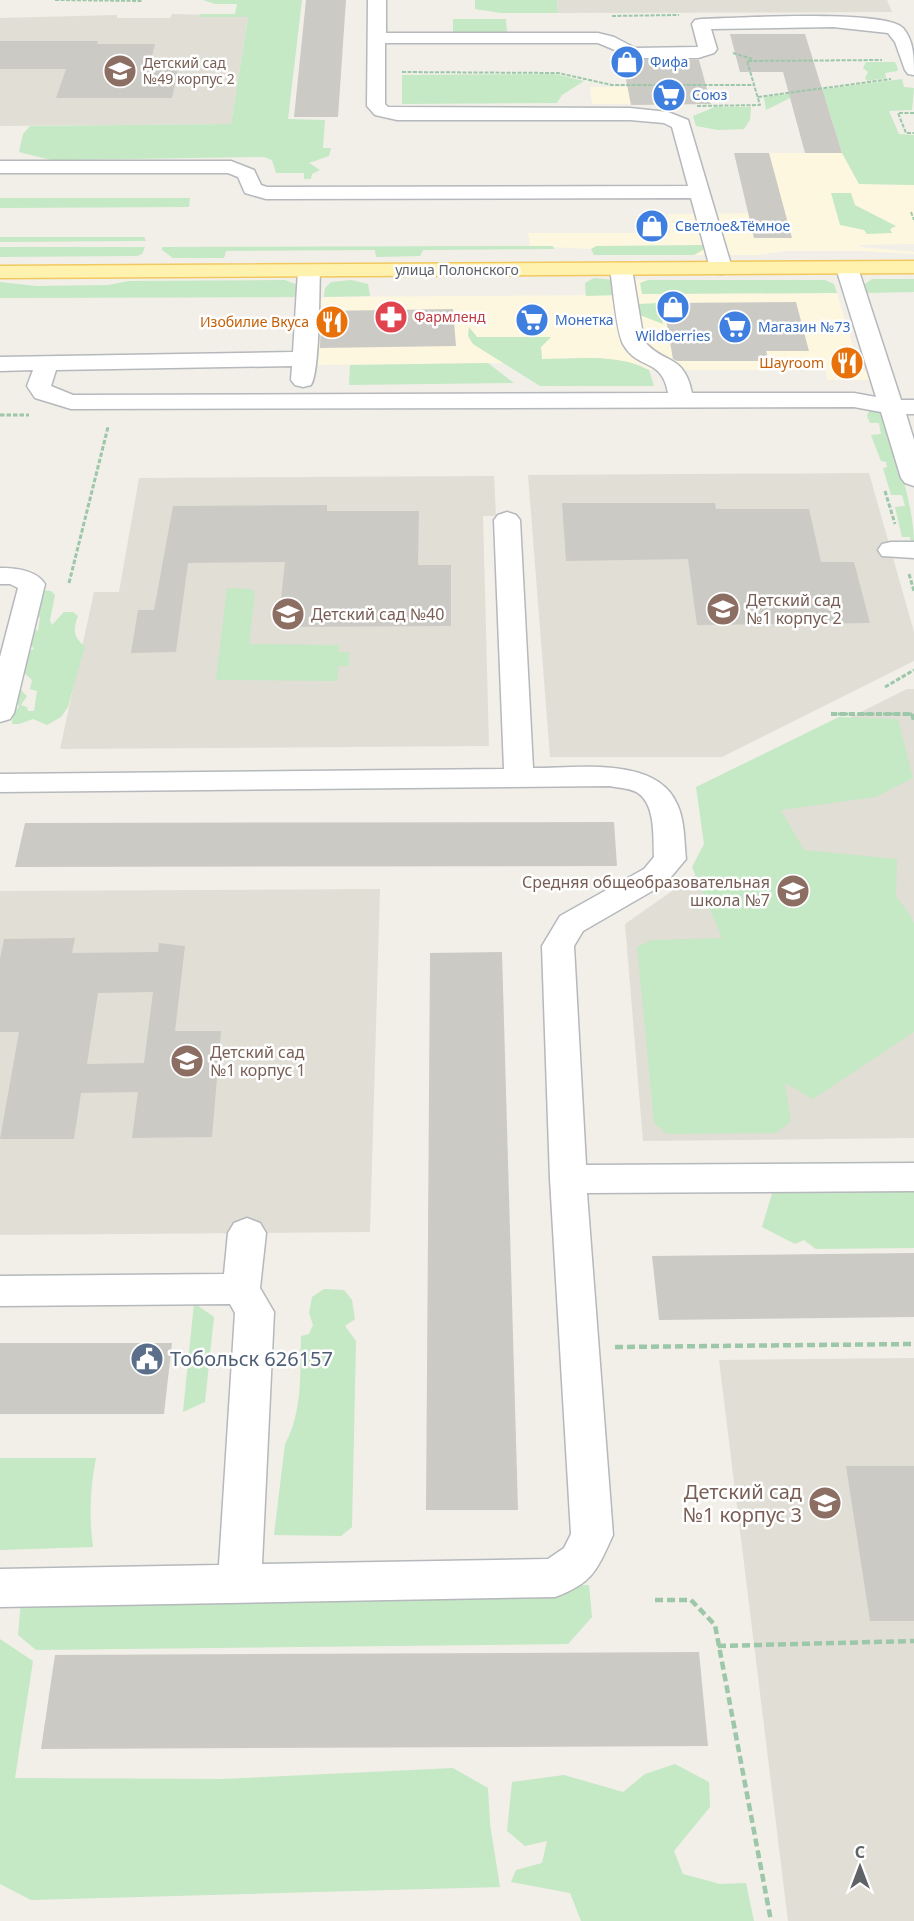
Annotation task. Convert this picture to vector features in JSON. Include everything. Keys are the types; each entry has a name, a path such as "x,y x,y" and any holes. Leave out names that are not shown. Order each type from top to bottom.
{"main road":[{"name":"улица Полонского","path":"0,272 914,267"}],"lane":[{"path":"377,0 376,106 382,111 397,114 630,114 668,118 681,124 721,268"},
{"path":"376,38 598,38 609,39 624,51 634,53 698,53 708,49 701,24 864,23 893,29 898,34 914,70"},
{"path":"0,167 231,167 247,174 252,189 266,193 700,192"},
{"path":"847,268 904,407 914,478"},
{"path":"621,269 633,342 641,352 670,368 678,378 681,400"},
{"path":"302,401 309,271"},
{"path":"0,364 305,359"},
{"path":"47,364 39,386 43,393 71,402 854,400 904,407"},
{"path":"507,520 524,585 499,636 519,778"},
{"path":"0,576 14,576 32,584 0,713"},
{"path":"0,783 610,777 640,782 659,794 665,812 670,859 655,876 572,924 558,946 568,1179 592,1535 579,1561 555,1578 0,1588"},
{"path":"568,1179 914,1177"},
{"path":"239,1582 255,1312 241,1289 247,1233"},
{"path":"0,1291 241,1289"}],"path":[{"path":"55,0 143,1"},
{"path":"696,106 760,105 747,61 884,60"},
{"path":"376,72 558,73 612,85 754,85"},
{"path":"758,97 894,79"},
{"path":"914,113 898,114 906,133 914,133"},
{"path":"911,213 914,220"},
{"path":"69,583 108,426"},
{"path":"884,484 914,591"},
{"path":"885,687 914,670"},
{"path":"831,714 912,714 914,721"},
{"path":"581,1347 914,1344"},
{"path":"656,1600 691,1600 715,1625 771,1921"},
{"path":"718,1646 914,1641"}],"shaded area":[{"path":"557,0 887,0 892,12 558,13"},
{"name":"Детский сад №49 корпус 2","path":"172,14 248,16 231,124 0,126 0,18 117,15 117,18 170,18"},
{"path":"590,87 628,87 631,104 592,104"},
{"path":"769,153 842,153 859,184 914,185 914,244 859,245 914,252 914,254 785,251 757,255 594,255 591,249 530,246 528,233 670,233 667,214 785,213"},
{"path":"609,278 648,280 643,281 642,294 837,293 854,350 864,370 872,374 874,380 828,380 825,370 649,370 639,364 600,358 542,359 541,347 550,337 477,337 469,328 468,336 473,344 504,363 315,365 319,300 324,297 621,295 619,282"},
{"name":"Детский сад №1 корпус 2","path":"869,473 914,632 914,661 722,757 550,757 528,475"},
{"name":"Детский сад №40","path":"494,476 496,516 483,516 489,746 60,749 94,592 119,592 139,478"},
{"name":"Средняя общеобразовательная школа №7","path":"907,689 914,689 914,1138 643,1141 625,924 719,858 707,789"},
{"name":"Детский сад №1 корпус 1","path":"380,889 370,1232 0,1235 0,891"},
{"name":"Детский сад №1 корпус 3","path":"914,1358 914,1921 788,1921 719,1360"}],"green space":[{"path":"203,0 302,0 288,119 325,120 323,148 331,148 329,156 309,163 320,170 312,174 311,179 304,179 304,173 276,173 272,160 264,157 51,160 19,152 23,134 30,126 231,124 248,17 199,17 200,14 235,14 237,4 215,4"},
{"path":"475,0 557,0 558,13 501,13 475,9"},
{"path":"453,19 506,19 507,33 453,33"},
{"path":"866,62 895,62 898,69 885,73 886,78 867,81 865,78 868,72 863,68"},
{"path":"555,74 584,81 562,95 557,103 402,104 402,75"},
{"path":"902,79 904,87 914,88 912,110 889,111 899,134 914,135 914,185 859,184 842,153 825,98 790,98 766,110 764,97"},
{"path":"715,107 751,107 750,120 744,129 718,130 696,126 693,116"},
{"path":"831,193 851,193 855,205 896,226 890,229 892,233 867,234 864,230 840,225"},
{"path":"0,198 190,198 189,207 0,208"},
{"path":"0,237 144,237 146,241 0,242"},
{"path":"704,245 703,250 694,255 594,255 591,249 596,246"},
{"path":"553,246 554,249 423,250 420,256 376,257 375,250 226,251 224,258 173,258 162,250 162,247"},
{"path":"0,247 145,247 142,254 137,256 0,257"},
{"path":"594,278 614,280 621,295 586,296 585,283"},
{"path":"872,279 914,279 914,292 866,293 865,284"},
{"path":"285,280 298,285 298,297 0,298 0,282 36,286 108,285 129,281"},
{"path":"351,280 368,284 370,296 324,297 325,288 331,282"},
{"path":"648,280 825,280 834,284 837,293 642,294 640,283"},
{"path":"659,303 663,324 637,314 638,304"},
{"path":"469,327 477,337 551,337 541,347 542,359 597,358 624,361 649,370 654,386 540,386 473,344 468,336"},
{"path":"488,363 514,383 349,385 350,365"},
{"path":"871,406 878,409 896,456 911,511 914,543 911,543 910,537 902,537 895,507 905,506 902,495 891,495 883,468 887,467 886,462 881,461 871,435 881,434 879,423 870,423 867,416"},
{"path":"227,588 251,589 255,593 249,644 339,645 339,652 349,652 349,666 338,666 338,681 216,680"},
{"path":"42,590 51,591 55,595 50,620 52,625 64,612 73,612 78,616 75,625 76,636 85,646 68,707 61,717 47,725 33,719 12,724 13,712 19,707 15,697 17,691 21,690 27,696 21,705 27,707 28,711 34,711 37,691 30,689 32,680 18,667 23,653 34,649 24,635 27,627 38,631 40,618 35,609"},
{"name":"Средняя общеобразовательная школа №7","path":"839,717 898,719 913,778 876,797 781,810 804,850 897,859 896,896 911,916 914,924 914,1032 813,1099 785,1083 791,1121 776,1133 667,1134 654,1123 637,947 652,940 722,938 692,867 704,844 696,787"},
{"path":"914,1189 914,1248 816,1249 804,1240 795,1244 762,1227 773,1190"},
{"path":"324,1289 344,1290 352,1300 355,1319 345,1326 356,1341 352,1527 341,1536 274,1535 285,1444 291,1432 298,1405 301,1336 309,1334 313,1325 309,1313 312,1297"},
{"path":"194,1303 214,1317 205,1402 183,1412"},
{"path":"0,1458 96,1458 91,1502 93,1547 0,1550"},
{"path":"589,1585 592,1617 568,1644 36,1650 18,1635 21,1600 30,1592"},
{"path":"0,1639 33,1661 15,1778 223,1779 453,1768 488,1788 490,1824 500,1887 31,1900 0,1884"},
{"path":"675,1764 709,1782 710,1807 674,1851 683,1874 720,1884 746,1883 754,1921 581,1921 570,1893 511,1882 516,1870 542,1863 547,1841 525,1846 507,1831 512,1782 564,1775 623,1792 645,1774"}],"building":[{"path":"306,0 346,0 338,117 294,117"},
{"path":"730,34 805,34 842,153 805,153 783,72 740,72"},
{"path":"0,41 98,41 97,44 155,44 149,69 178,69 172,98 56,98 66,69 0,69"},
{"path":"622,59 699,60 711,104 631,105"},
{"path":"734,153 769,153 792,238 754,238"},
{"name":"Магазин №73","path":"796,302 809,351 766,351 769,361 677,361 673,359 663,303"},
{"path":"453,309 456,346 320,348 321,311"},
{"path":"562,503 715,503 716,509 809,509 821,562 854,562 870,623 697,625 688,559 566,561"},
{"path":"327,505 327,511 419,511 418,565 451,565 451,626 278,627 285,562 188,563 176,652 131,653 138,610 154,610 173,506"},
{"path":"614,822 617,866 15,867 25,823"},
{"path":"75,938 72,953 158,952 159,943 185,946 175,1031 221,1031 212,1137 132,1138 138,1092 81,1093 74,1139 0,1139 19,1032 0,1032 0,959 4,939","holes":["153,992 144,1063 87,1064 98,993"]},
{"path":"502,952 518,1510 426,1510 430,953"},
{"path":"914,1253 914,1317 659,1320 652,1256"},
{"path":"0,1343 172,1343 164,1414 0,1414"},
{"path":"846,1466 914,1466 914,1621 870,1621"},
{"path":"699,1652 708,1746 41,1749 55,1655"}],"place":[{"name":"Фифа","path":"627,62"},
{"name":"Детский сад №49 корпус 2","path":"120,71"},
{"name":"Союз","path":"669,95"},
{"name":"Светлое&Тёмное","path":"652,226"},
{"name":"Wildberries","path":"673,307"},
{"name":"Фармленд","path":"391,317"},
{"name":"Монетка","path":"532,320"},
{"name":"Изобилие Вкуса","path":"332,322"},
{"name":"Магазин №73","path":"735,327"},
{"name":"Шауroom","path":"847,363"},
{"name":"Детский сад №1 корпус 2","path":"723,609"},
{"name":"Детский сад №40","path":"288,614"},
{"name":"Средняя общеобразовательная школа №7","path":"793,891"},
{"name":"Детский сад №1 корпус 1","path":"187,1061"},
{"name":"Тобольск 626157","path":"147,1359"},
{"name":"Детский сад №1 корпус 3","path":"825,1503"}]}
